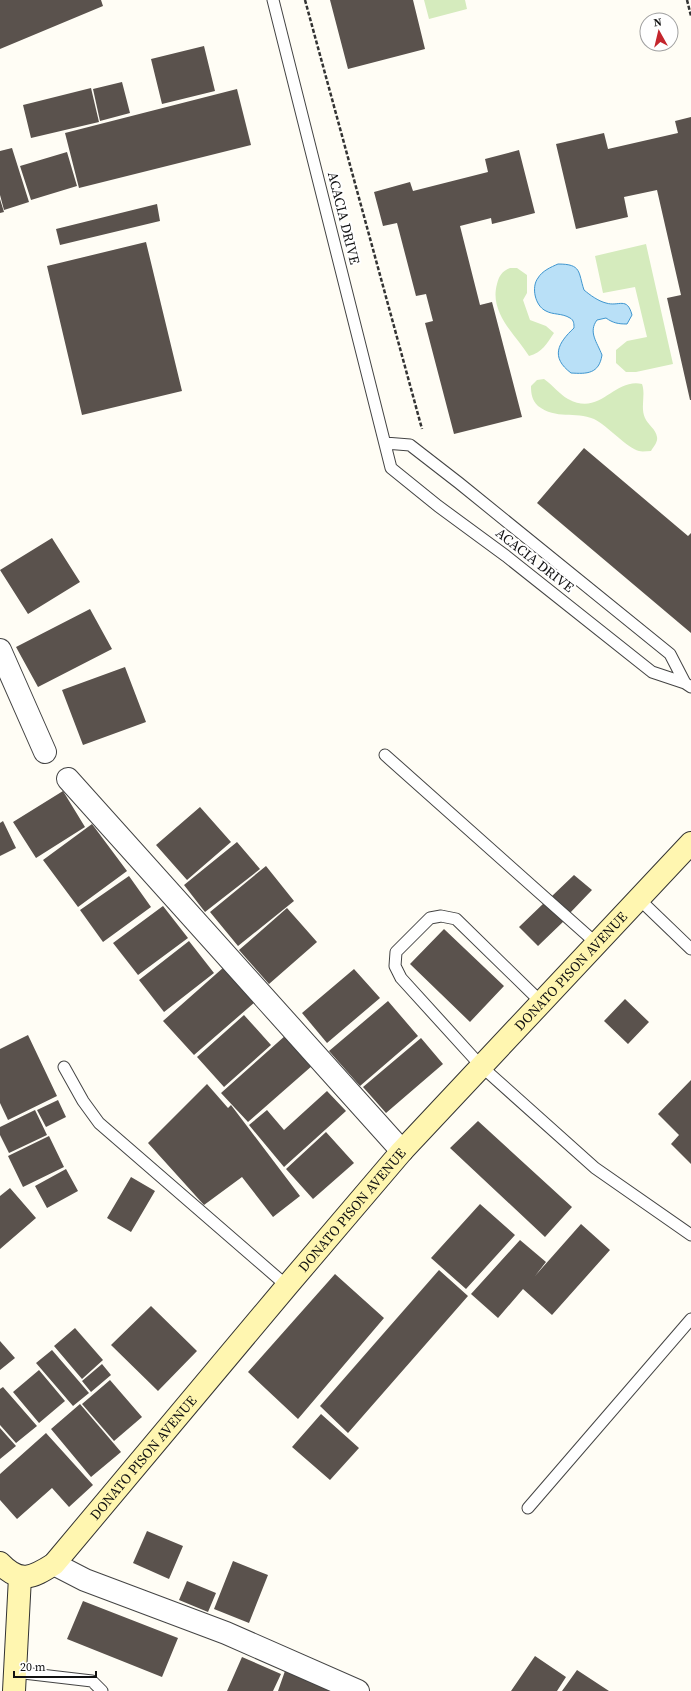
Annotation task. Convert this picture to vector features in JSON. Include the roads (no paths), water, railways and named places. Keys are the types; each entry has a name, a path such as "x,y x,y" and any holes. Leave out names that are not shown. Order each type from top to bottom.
{"main road":[{"name":"DONATO PISON AVENUE","path":"20,1577 36,1575 54,1564 402,1151 691,843"},
{"path":"0,1563 10,1573 20,1577 14,1682"}],"street":[{"path":"0,650 45,752"},
{"path":"68,779 402,1151"},
{"path":"54,1564 85,1580 226,1632 358,1691"}],"lane":[{"name":"ACACIA DRIVE","path":"273,0 391,468 438,506 506,556 652,672 688,685"},
{"name":"ACACIA DRIVE","path":"385,443 410,445 459,483 670,654 688,685"},
{"path":"385,755 596,943"},
{"path":"639,899 691,949"},
{"path":"541,1002 456,919 441,916 430,918 396,952 395,966 401,978 482,1066 595,1168 691,1235"},
{"path":"64,1067 83,1101 99,1123 287,1286"},
{"path":"528,1508 691,1319"},
{"path":"14,1682 92,1681 102,1691"}],"water":[{"path":"558,264 566,264 575,267 578,270 584,290 591,296 606,303 625,304 630,309 632,315 627,324 616,323 606,318 597,320 594,324 594,337 602,355 598,366 591,372 571,373 564,367 559,356 560,345 574,328 574,324 570,318 564,315 552,313 542,309 535,296 536,282 542,273"}]}
